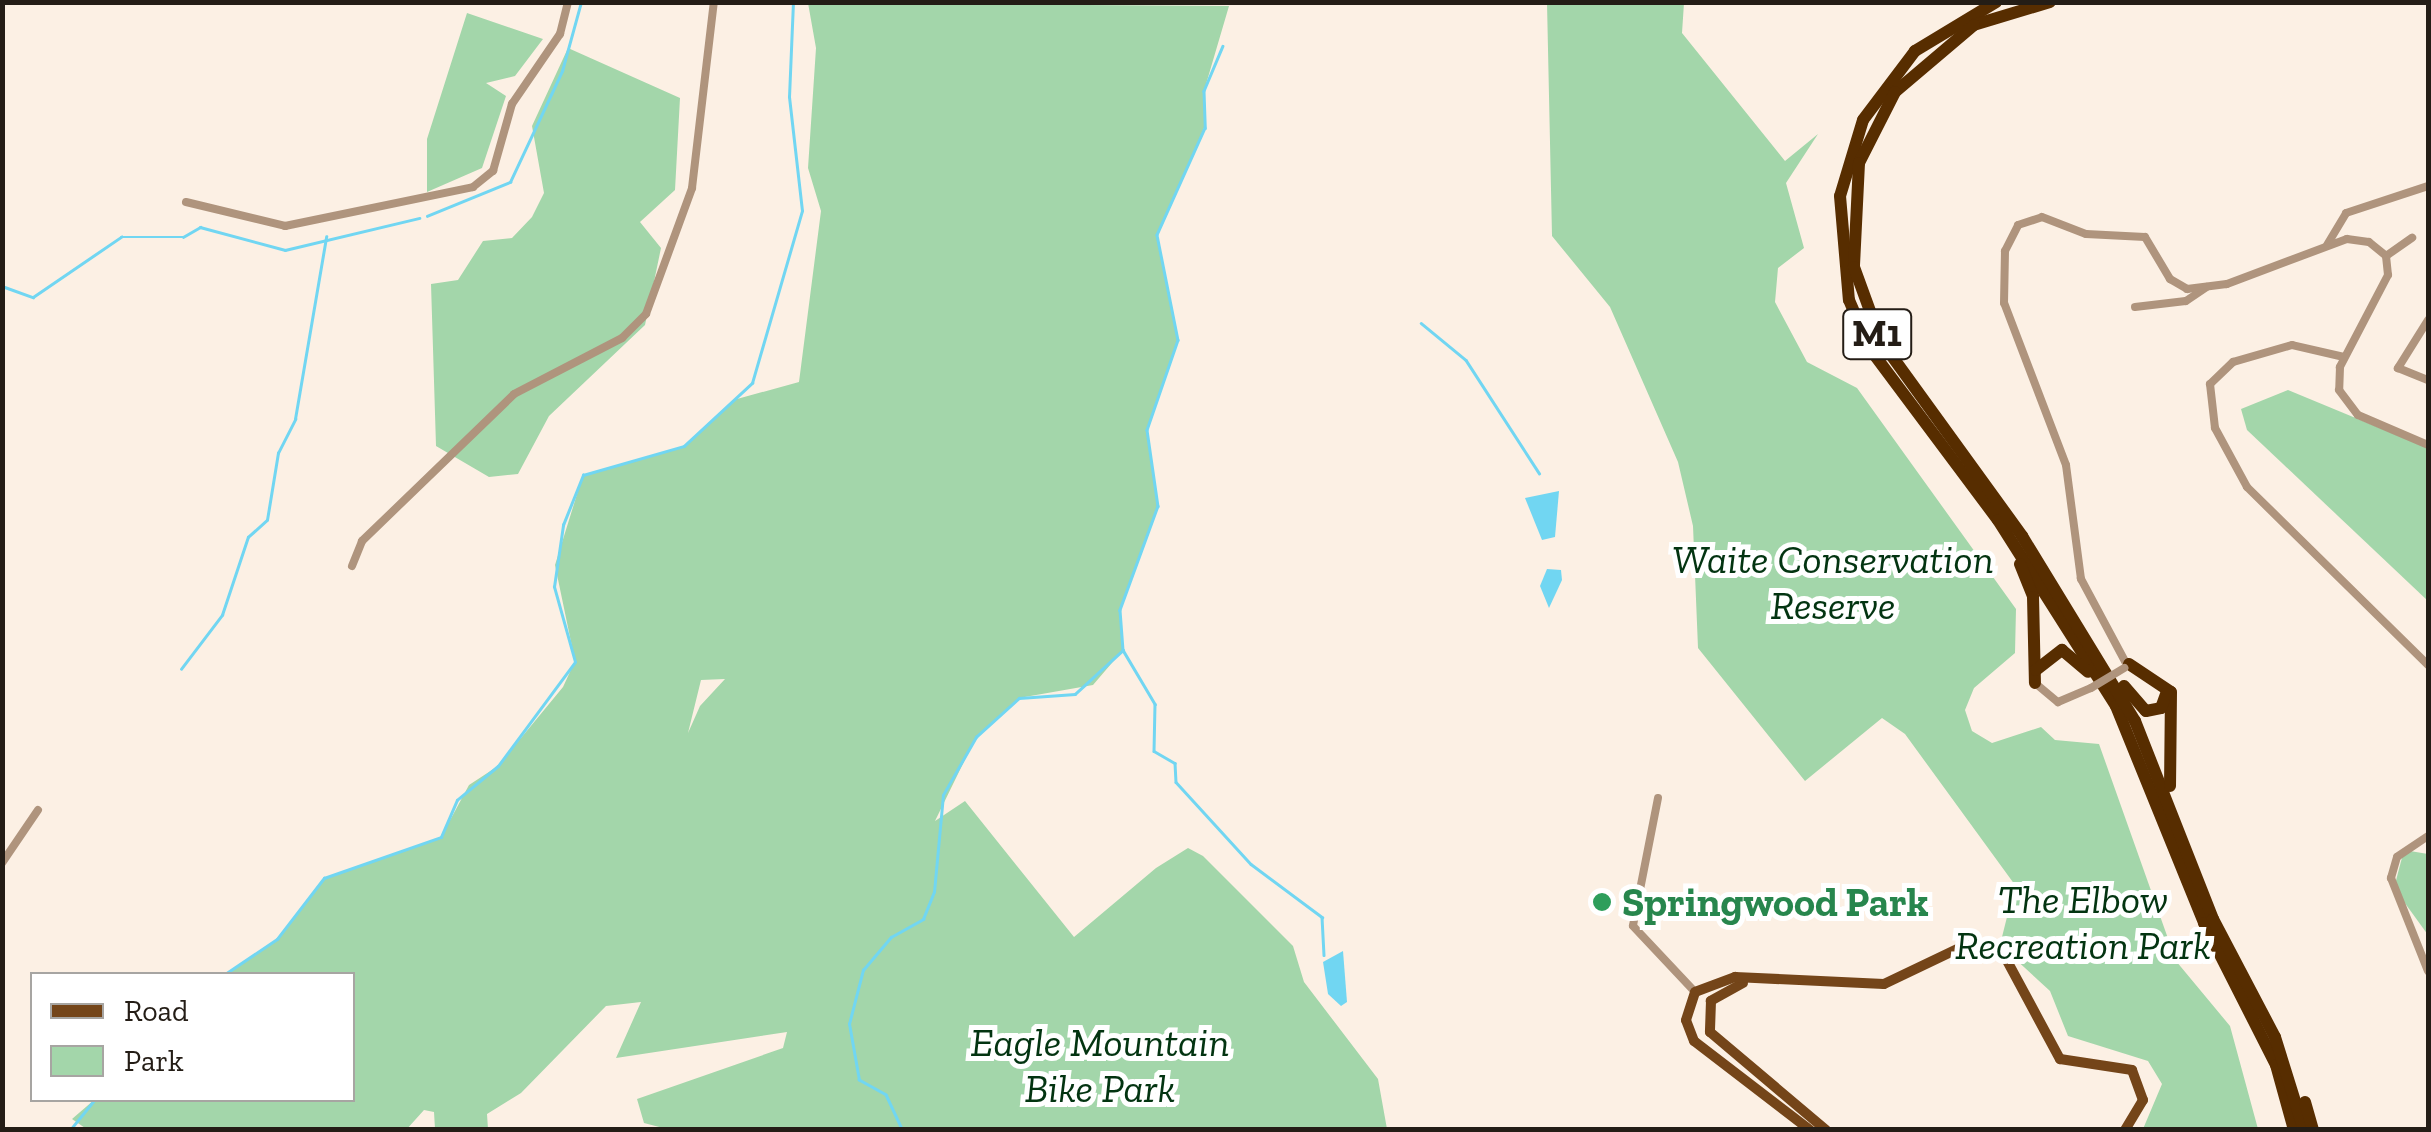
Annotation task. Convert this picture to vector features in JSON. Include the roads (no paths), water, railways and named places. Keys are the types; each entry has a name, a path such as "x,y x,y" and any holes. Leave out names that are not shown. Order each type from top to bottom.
{"highway":[{"name":"M1","path":"1996,2 1930,38 1876,97 1844,169 1838,222 1842,274 1864,337 1968,476 2116,706 2151,782 2199,910 2276,1065 2294,1130"},
{"name":"M1","path":"2050,2 1974,25 1903,82 1859,163 1850,241 1881,341 2073,615 2141,733 2202,894 2274,1037 2304,1130"},
{"path":"1968,476 2029,585 2035,683"},
{"path":"2073,615 2140,707 2161,708 2164,688 2126,666"},
{"path":"2035,683 2045,655 2076,658 2151,782"},
{"path":"2126,666 2170,690 2168,773 2202,894"},
{"path":"2274,1037 2313,1130"}],"main road":[{"path":"1810,1130 1694,1040 1686,1020 1696,992 1735,977 1884,984 1944,950 1981,944 2013,968 2060,1059 2132,1070 2143,1100 2125,1130"},
{"path":"1696,992 1718,992 1746,982 1885,990 1954,951 1985,950 2006,967 2054,1062 2128,1074 2136,1105 2116,1130"},
{"path":"1696,992 1709,1004 1718,1042 1826,1130"},
{"path":"1709,1004 1718,992"}],"street":[{"path":"186,202 285,226 473,187 493,170 512,104 560,34 568,2"},
{"path":"352,566 362,541 514,394 622,338 646,314 692,188 714,2"},
{"path":"2327,246 2346,213 2428,186"},
{"path":"2035,683 2058,702 2091,688 2126,666 2081,578 2066,466 2004,303 2005,251 2018,224 2045,218 2086,234 2150,238 2175,284 2207,287"},
{"path":"2386,256 2412,238"},
{"path":"2135,307 2186,301 2207,287 2357,239 2386,256"},
{"path":"2386,256 2384,285 2344,357 2344,402 2428,444"},
{"path":"2428,320 2398,368 2428,380"},
{"path":"2344,357 2292,345 2233,362 2209,387 2214,428 2247,487 2428,665"},
{"path":"1658,798 1633,926 1696,992"},
{"path":"2,862 38,810"},
{"path":"2428,836 2397,857 2391,878 2428,971"}],"water":[{"path":"1559,491 1555,537 1542,540 1525,498"},
{"path":"1547,569 1561,570 1562,580 1549,608 1540,586"},
{"path":"1343,951 1347,1002 1341,1006 1328,994 1323,962"}],"waterway":[{"path":"427,216 510,182 562,71 581,2"},
{"path":"228,972 277,939 324,878 441,837 457,800 498,766 575,662 554,587 563,525 583,475 684,446 752,383 802,211 789,97 793,2"},
{"path":"1223,46 1204,91 1205,128 1157,235 1178,340 1147,430 1158,506 1120,610 1123,650 1155,704 1154,751 1175,763 1176,782 1251,864 1322,917 1324,955"},
{"path":"2,286 33,297 121,237 183,237 200,227 285,250 419,218"},
{"path":"181,669 222,615 248,537 267,520 278,453 295,419 326,237"},
{"path":"1421,323 1466,360 1539,473"},
{"path":"902,1130 886,1095 859,1080 849,1024 863,970 891,937 923,919 934,892 943,795 976,737 1019,698 1075,694 1123,650"},
{"path":"70,1130 92,1102"}],"place":[{"name":"Springwood Park","path":"1602,902"}],"park label":[{"name":"Waite Conservation Reserve","path":"1833,582"},
{"name":"The Elbow Recreation Park","path":"2083,922"},
{"name":"Eagle Mountain Bike Park","path":"1100,1065"}]}
